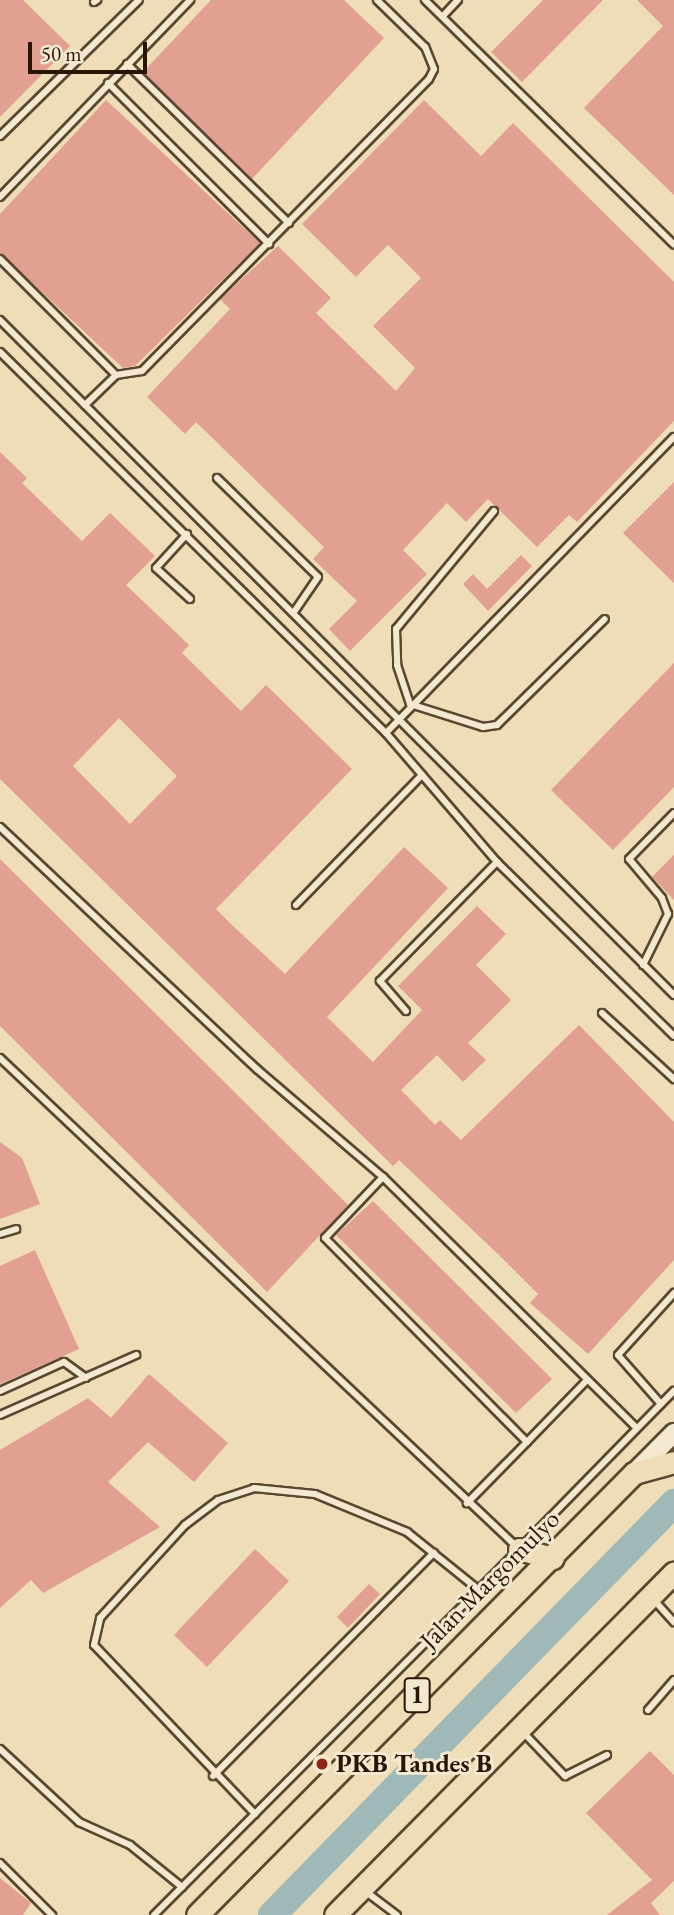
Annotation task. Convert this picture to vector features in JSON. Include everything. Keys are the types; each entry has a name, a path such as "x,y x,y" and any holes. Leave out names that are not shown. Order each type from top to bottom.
{"highway":[{"path":"634,1473 674,1462"},
{"name":"Jalan Margomulyo","path":"197,1915 553,1558 634,1473"},
{"path":"519,1549 553,1558"},
{"path":"335,1915 674,1573"}],"main road":[{"name":"Jalan Margomulyo","path":"634,1473 674,1433"}],"lane":[{"path":"0,136 139,0"},
{"path":"0,197 190,0"},
{"path":"85,405 116,374 142,371 269,244 434,69 425,47 377,0"},
{"path":"425,0 674,245"},
{"path":"443,16 458,0"},
{"path":"127,64 289,223"},
{"path":"108,83 269,244"},
{"path":"0,259 116,374"},
{"path":"0,320 128,450 399,716 674,995"},
{"path":"0,352 116,463 386,733 497,862 674,1036"},
{"path":"386,733 410,704 674,438"},
{"path":"116,463 128,450"},
{"path":"217,478 318,577 294,612"},
{"path":"410,704 397,665 396,629 494,511"},
{"path":"187,534 156,568 190,599"},
{"path":"410,704 483,727 497,725 605,618"},
{"path":"296,905 422,775"},
{"path":"643,965 668,914 662,898 629,859 674,813"},
{"path":"0,827 258,1070 383,1177 636,1427"},
{"path":"406,1011 380,981 497,862"},
{"path":"602,1013 674,1079"},
{"path":"0,1058 467,1503 519,1549"},
{"path":"383,1177 326,1238 527,1442"},
{"path":"0,1234 16,1229"},
{"path":"662,1404 618,1355 674,1293"},
{"path":"0,1415 136,1354"},
{"path":"0,1391 64,1362 86,1378"},
{"path":"467,1503 587,1380"},
{"path":"154,1915 480,1591 636,1427 674,1391"},
{"path":"254,1814 213,1776 93,1646 100,1618 185,1525 218,1500 254,1488 315,1494 396,1526 480,1591"},
{"path":"213,1776 434,1553"},
{"path":"651,1596 674,1622"},
{"path":"648,1710 674,1680"},
{"path":"520,1730 565,1776 607,1755"},
{"path":"0,1749 79,1822 130,1845 181,1887"},
{"path":"0,1863 52,1915"},
{"path":"362,1888 397,1915"}],"building":[{"path":"0,0 23,0 70,46 0,117"},
{"path":"211,0 344,0 384,38 252,179 143,72"},
{"path":"543,0 603,0 522,82 491,52"},
{"path":"637,0 674,0 674,195 584,108 663,26"},
{"path":"106,100 260,243 135,366 123,368 0,253 0,214"},
{"path":"424,100 481,156 513,123 674,282 674,421 577,522 569,515 537,547 488,499 466,522 447,503 403,550 427,574 350,651 329,629 357,601 313,559 324,547 196,422 185,434 147,397 230,309 220,299 278,246 331,298 316,313 396,391 415,368 373,326 421,278 388,245 356,277 302,224"},
{"path":"0,452 27,478 22,483 82,541 110,513 155,556 126,585 189,645 182,653 241,711 266,685 352,769 216,909 285,974 404,847 448,888 327,1017 373,1062 422,1010 398,986 477,906 506,934 476,965 511,1000 468,1043 486,1060 463,1082 437,1055 401,1090 435,1125 440,1120 461,1140 579,1025 674,1122 674,1260 588,1354 530,1303 538,1294 501,1257 399,1160 393,1166 0,779","holes":["119,718 177,776 130,824 73,766"]},
{"path":"674,482 674,583 623,533"},
{"path":"521,555 532,566 488,611 463,584 473,574 487,589"},
{"path":"674,663 674,787 613,850 551,790"},
{"path":"674,855 674,900 652,877"},
{"path":"0,859 348,1205 267,1292 0,1026"},
{"path":"0,1142 22,1158 40,1204 0,1219"},
{"path":"373,1201 552,1379 516,1413 336,1235"},
{"path":"35,1250 79,1349 0,1384 0,1266"},
{"path":"149,1374 228,1443 194,1482 148,1442 108,1482 160,1527 43,1593 31,1580 0,1608 0,1450 88,1398 111,1418"},
{"path":"255,1549 289,1581 207,1667 174,1635"},
{"path":"369,1584 380,1594 348,1628 337,1617"},
{"path":"650,1751 674,1775 674,1881 651,1903 660,1915 607,1915 652,1880 586,1813"},
{"path":"0,1878 31,1903 23,1915 0,1915"}],"waterway":[{"path":"272,1915 674,1503"}],"place":[{"name":"PKB Tandes B","path":"322,1764"}]}
